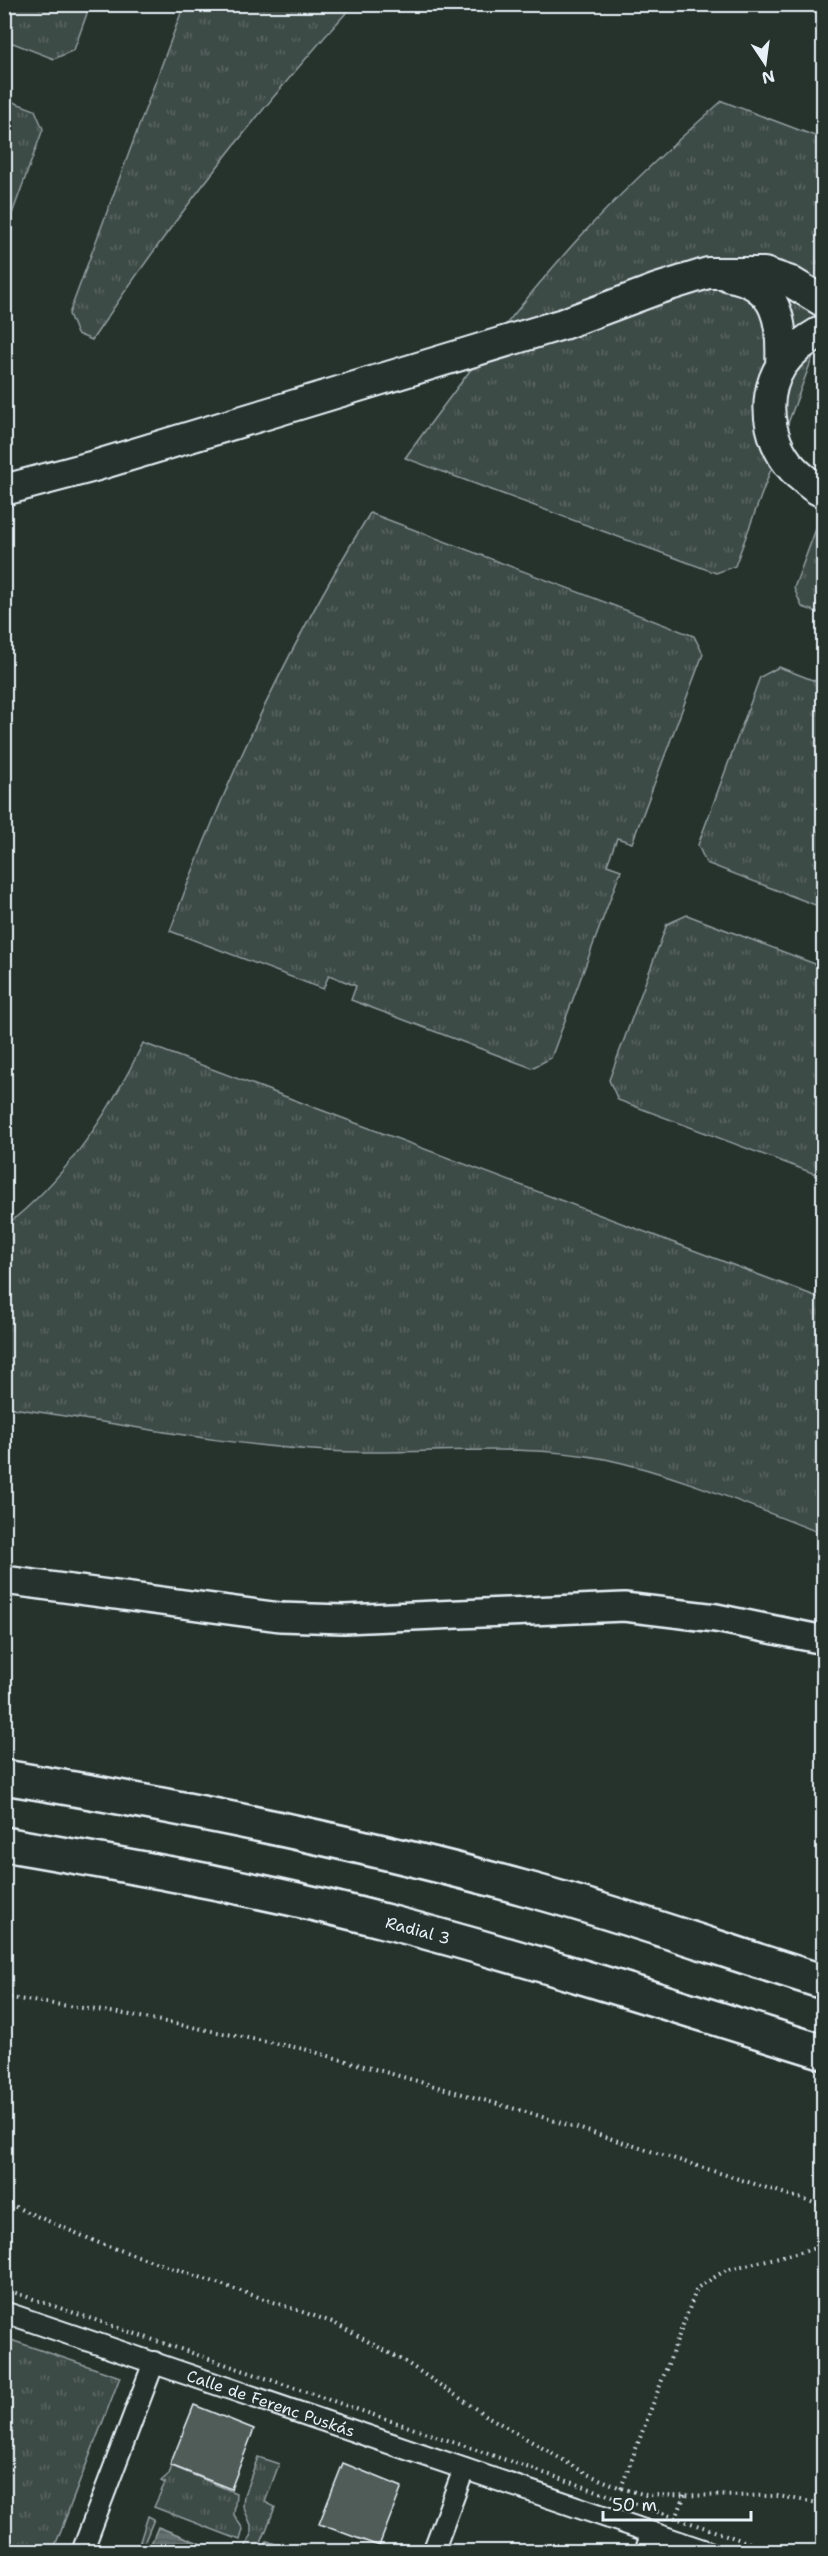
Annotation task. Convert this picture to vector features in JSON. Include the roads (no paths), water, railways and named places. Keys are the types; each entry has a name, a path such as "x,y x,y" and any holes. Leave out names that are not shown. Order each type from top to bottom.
{"highway":[{"path":"4,1777 171,1805 340,1842 526,1888 824,1982"},
{"name":"Radial 3","path":"4,1844 160,1872 391,1922 589,1979 824,2052"}],"main road":[{"path":"4,490 91,467 563,324 657,288 708,273 764,273 791,282 824,302"},
{"path":"708,273 738,278 758,289 776,307 783,331 782,366"},
{"path":"824,330 803,341 782,366 774,381 769,412 775,443 791,469 824,492"}],"street":[{"path":"4,1580 280,1617 344,1619 624,1607 716,1618 824,1640"},
{"name":"Calle de Ferenc Puskás","path":"4,2312 539,2493 649,2542 709,2552"},
{"path":"82,2552 154,2362"},
{"path":"433,2552 464,2469"}]}
